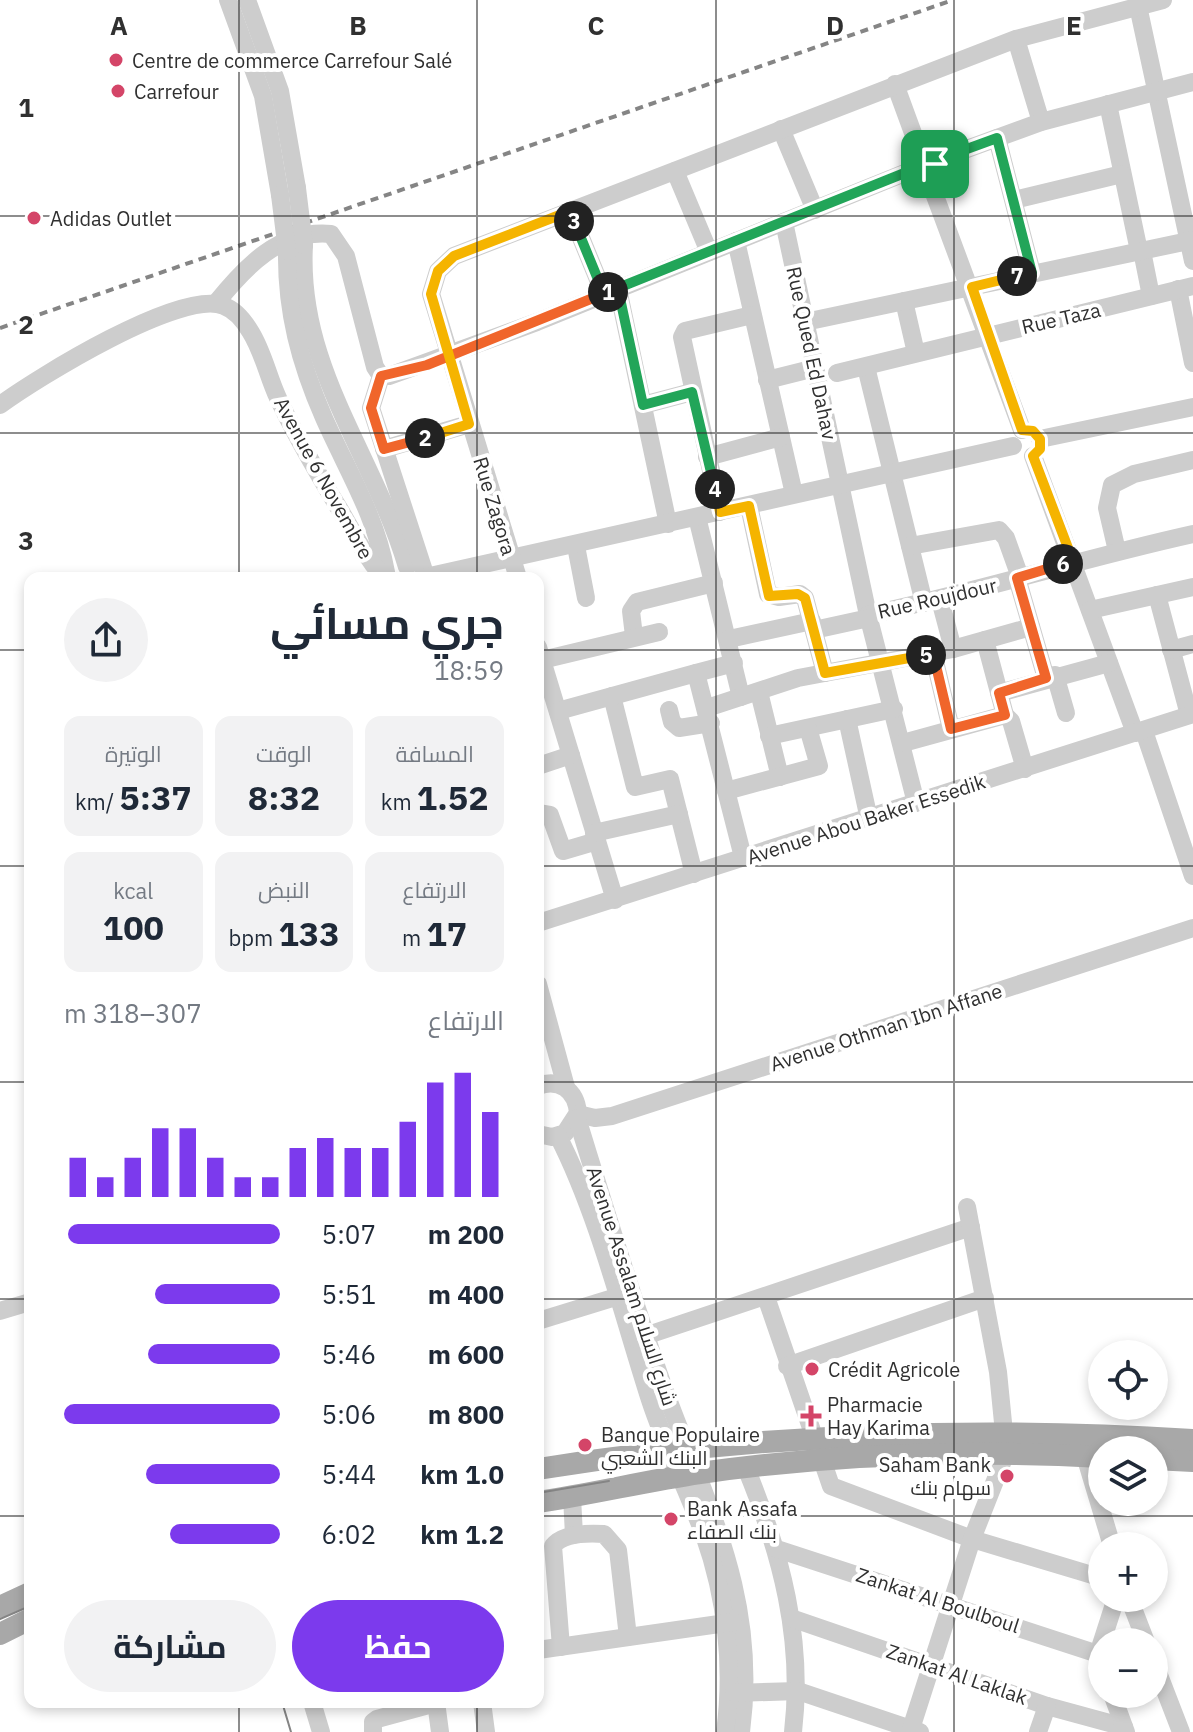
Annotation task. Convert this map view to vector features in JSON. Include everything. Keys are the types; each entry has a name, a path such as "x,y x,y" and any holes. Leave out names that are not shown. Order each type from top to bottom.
{"main road":[{"path":"544,1468 678,1449 816,1450 1193,1440"},
{"path":"1006,1444 1088,1455"},
{"path":"544,1501 746,1468 816,1450"},
{"path":"1168,1460 1193,1461"},
{"path":"0,1607 24,1596"},
{"path":"0,1634 24,1622"}],"street":[{"path":"228,0 263,96 289,192"},
{"path":"247,0 280,91 295,248 322,372 416,572"},
{"path":"668,524 643,405 611,291 570,211 1016,39 1163,0"},
{"path":"1138,6 1156,91 1186,189 1193,261"},
{"path":"1016,39 1041,122"},
{"path":"381,376 450,356 1041,122 1193,82"},
{"path":"895,84 972,287 1018,438 1020,456 1036,448 1193,407"},
{"path":"1108,104 1151,296"},
{"path":"781,129 815,210"},
{"path":"997,138 1032,273"},
{"path":"675,171 709,252"},
{"path":"1014,200 1122,174"},
{"name":"Rue Zagora","path":"516,572 431,294 438,271 454,256 570,211"},
{"name":"Rue Qued Ed Dahav","path":"784,222 868,616 916,803"},
{"path":"0,405 68,359 124,332 179,311 216,303 251,262 263,253 315,234 331,234 346,256 375,367 381,376"},
{"path":"805,322 1191,240"},
{"path":"736,241 794,494"},
{"path":"295,248 286,297 299,351 319,406 380,540 384,572"},
{"path":"1186,288 1193,363"},
{"name":"Rue Taza","path":"837,373 1186,288"},
{"path":"904,301 916,353"},
{"name":"Avenue 6 Novembre","path":"216,303 232,310 252,334 296,434 362,549 381,572"},
{"path":"720,512 692,392 683,333 752,315"},
{"path":"866,367 910,546 953,649"},
{"path":"767,380 815,368"},
{"path":"381,376 371,408 417,572"},
{"path":"643,405 692,392"},
{"path":"384,449 469,424"},
{"path":"480,572 512,559 893,472 1018,438 1033,431 1073,561 1109,663 1139,732 1193,876"},
{"path":"707,457 781,437"},
{"path":"1117,551 1107,508 1112,485 1134,474 1193,460"},
{"path":"749,506 768,594 779,597 802,595 825,673"},
{"path":"697,517 734,663 769,736 780,777"},
{"path":"910,546 997,530 1006,538 1031,627 1066,713"},
{"name":"Rue Roujdour","path":"729,639 868,616 1073,561 1193,534"},
{"path":"362,549 374,555 380,540"},
{"path":"576,546 586,598"},
{"path":"389,572 396,567 410,572"},
{"path":"634,636 631,611 637,602 714,583"},
{"path":"1090,610 1193,587"},
{"path":"1157,595 1191,715"},
{"path":"669,710 672,722 679,728 750,694 825,673 953,649 1031,627"},
{"path":"544,653 659,632"},
{"path":"985,640 1005,715 1011,721 1025,769"},
{"path":"1171,650 1193,644"},
{"path":"933,653 951,729"},
{"path":"550,704 612,696 734,663"},
{"path":"999,693 1050,676 1109,663"},
{"path":"696,673 743,857"},
{"path":"544,674 550,704 571,755 615,900"},
{"path":"612,696 635,787 670,779 694,874"},
{"path":"769,736 894,709"},
{"path":"903,743 1005,715"},
{"name":"Avenue Abou Baker Essedik","path":"544,921 1191,715"},
{"path":"847,719 869,819"},
{"path":"726,791 819,766 808,728"},
{"path":"544,764 571,755"},
{"path":"544,814 550,815 563,851 596,837 679,814"},
{"name":"Avenue Othman Ibn Affane","path":"577,1116 612,1116 1193,928"},
{"path":"544,1006 566,1087"},
{"path":"544,1085 555,1083 566,1087"},
{"name":"Avenue Assalam شارع السلام","path":"566,1087 576,1101 577,1116 639,1339 689,1476 725,1545 741,1732"},
{"path":"546,1137 571,1128 577,1116"},
{"name":"Avenue Assalam شارع السلام","path":"546,1137 616,1297 639,1339"},
{"path":"737,1693 798,1691 913,1731 930,1667 1006,1444 985,1298 967,1207"},
{"path":"639,1339 971,1227"},
{"path":"544,1319 616,1297"},
{"path":"766,1297 825,1479 836,1489 972,1539 1088,1574"},
{"path":"787,1366 985,1298"},
{"path":"0,1311 24,1304"},
{"path":"746,1468 777,1549 791,1618 798,1691 793,1732"},
{"path":"572,1497 574,1535"},
{"path":"561,1647 553,1546 556,1541 574,1535 599,1533 613,1541 620,1561 628,1637"},
{"name":"Zankat Al Boulboul","path":"777,1549 951,1604 1088,1655"},
{"name":"Zankat Al Laklak","path":"791,1618 1125,1730"},
{"path":"544,1649 733,1622"},
{"name":"Avenue Assalam شارع السلام","path":"725,1732 737,1693"},
{"path":"1168,1698 1181,1732"},
{"path":"1038,1732 1047,1706"},
{"path":"314,1708 321,1732"},
{"path":"373,1732 374,1720 394,1708"},
{"path":"437,1708 440,1732"},
{"path":"483,1708 486,1732"},
{"path":"1117,1708 1125,1730"}],"tram line":[{"path":"544,1492 609,1481"},
{"path":"0,1619 24,1609"},
{"path":"284,1708 291,1732"}],"railway":[{"path":"0,328 953,0"}],"place":[{"name":"Centre de commerce Carrefour Salé","path":"116,60"},
{"name":"Carrefour","path":"118,91"},
{"name":"Adidas Outlet","path":"34,218"},
{"name":"Crédit Agricole","path":"812,1369"},
{"name":"Pharmacie Hay Karima","path":"811,1416"},
{"name":"Banque Populaire البنك الشعبي","path":"585,1445"},
{"name":"Saham Bank سهام بنك","path":"1007,1476"},
{"name":"Bank Assafa بنك الصفاء","path":"671,1519"}],"route":[{"path":"935,164 933,174 926,178 919,178 912,170 673,265 618,289 537,322 450,356 427,365 381,376 372,395 371,408 384,449 469,424 450,356 431,294 438,271 454,256 570,211 604,294 618,289 643,405 692,392 720,512 749,506 768,594 772,597 798,594 805,598 825,673 933,653 951,729 1005,715 999,693 1046,678 1017,578 1073,561 1033,456 1040,447 1040,437 1032,430 1022,430 972,287 1032,273 997,138 934,161 935,164"}]}
